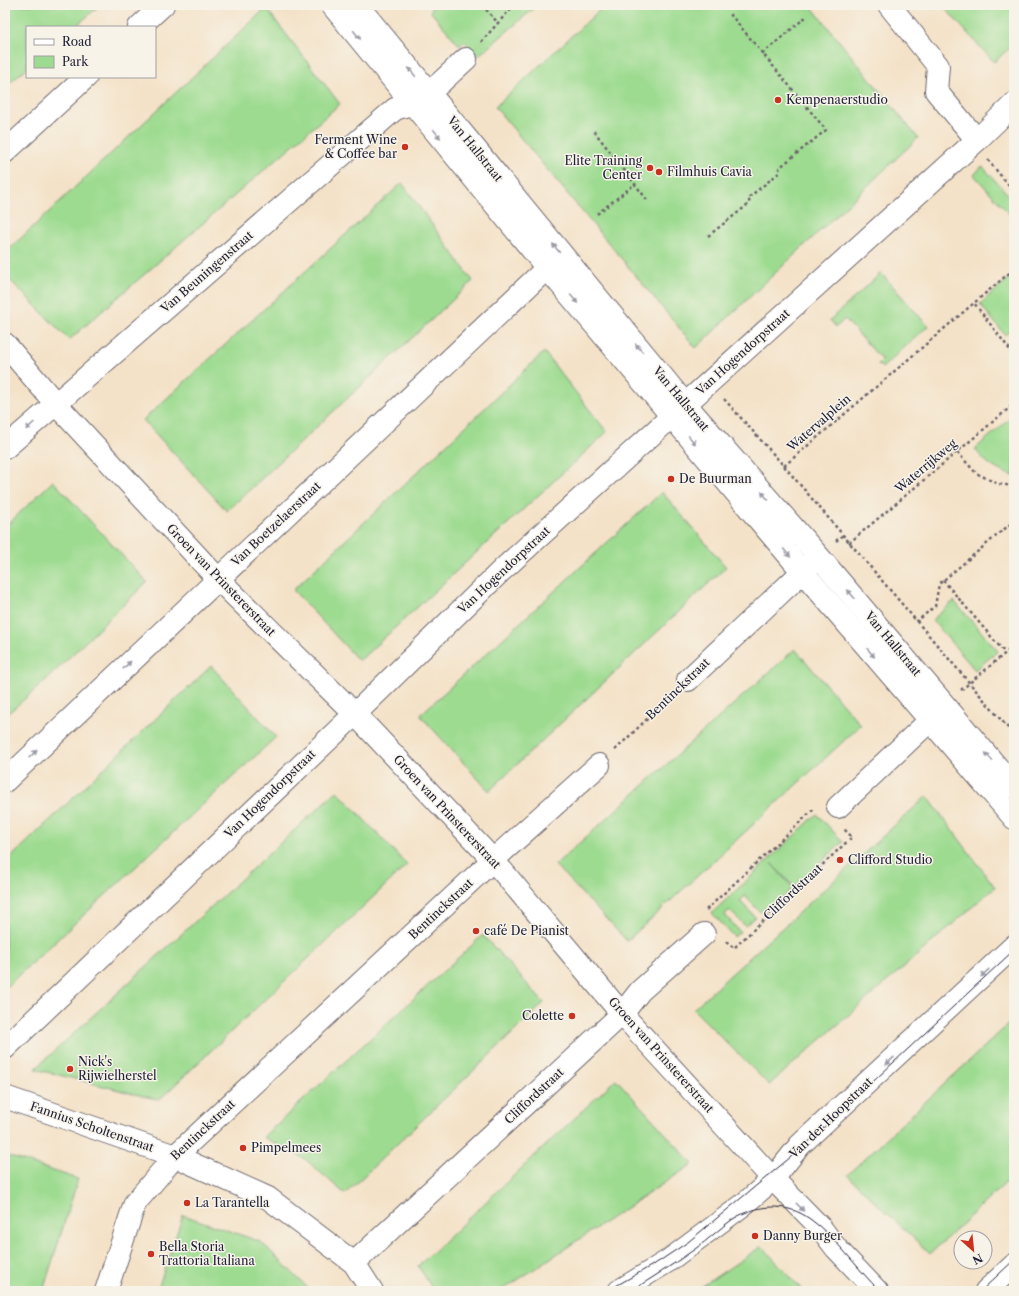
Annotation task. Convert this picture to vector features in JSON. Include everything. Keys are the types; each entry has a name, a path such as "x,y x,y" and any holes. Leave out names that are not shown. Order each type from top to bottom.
{"street":[{"path":"140,26 163,5"},
{"path":"332,5 421,98 466,59"},
{"name":"Van Hallstraat","path":"357,5 421,98 679,410 802,571 930,722 1014,818"},
{"path":"890,5 938,66 936,91 977,140"},
{"path":"5,152 85,78"},
{"name":"Van Hallstraat","path":"421,98 438,136 547,268 952,699 1014,787"},
{"name":"Van Beuningenstraat","path":"5,448 395,109 421,98"},
{"name":"Van Hogendorpstraat","path":"5,1048 355,714 502,570 977,140 1014,104"},
{"name":"Van Boetzelaerstraat","path":"5,781 547,268"},
{"name":"Groen van Prinstererstraat","path":"5,344 55,403 218,579 355,714 493,860 622,1014 773,1179 820,1227 836,1248 877,1291"},
{"name":"Bentinckstraat","path":"688,680 802,571 819,557"},
{"path":"835,811 930,722 952,699"},
{"name":"Bentinckstraat","path":"106,1291 135,1203 175,1156 493,860 599,765"},
{"name":"Cliffordstraat","path":"354,1263 622,1014 640,991 708,930"},
{"name":"Van der Hoopstraat","path":"619,1291 691,1245 744,1204 773,1179 800,1145 1014,946"},
{"name":"Fannius Scholtenstraat","path":"5,1097 175,1156 268,1198 354,1263 372,1291"},
{"path":"986,1291 1014,1265"}],"path":[{"path":"482,5 498,23"},
{"path":"466,59 514,5"},
{"path":"708,236 750,203 748,198 780,172 779,168 826,130 730,14"},
{"path":"762,54 807,16"},
{"path":"594,131 648,201"},
{"path":"977,140 987,160 1014,192"},
{"path":"597,214 635,184"},
{"path":"1014,269 974,303 1014,355"},
{"name":"Watervalplein","path":"784,466 974,303"},
{"path":"709,382 784,466 916,622 1014,734"},
{"name":"Waterrijkweg","path":"849,543 1014,404"},
{"path":"957,452 976,473 998,484 1014,486"},
{"path":"916,622 935,606 939,584 1014,521"},
{"path":"943,580 1005,653"},
{"path":"952,699 1014,646"},
{"name":"Bentinckstraat","path":"599,765 688,680"},
{"name":"Cliffordstraat","path":"821,803 835,811 852,837 841,848 734,948 708,930 701,915 821,803"}],"green space":[{"path":"5,5 100,5 76,26 26,26 26,69 5,87"},
{"path":"431,5 538,5 478,56 464,41 460,46 430,11 433,7"},
{"path":"605,5 810,5 918,138 696,348 495,107"},
{"path":"942,5 1014,5 1014,44 994,62"},
{"path":"266,8 340,104 69,340 5,275 5,253"},
{"path":"982,166 1014,201 1014,219 974,175"},
{"path":"402,183 473,281 227,511 143,420"},
{"path":"881,273 928,326 882,368 878,364 882,360 845,319 836,327 830,320"},
{"path":"1014,274 1014,327 1005,335 980,304"},
{"path":"544,352 607,432 359,661 293,590"},
{"path":"1014,415 1014,476 992,466 983,459 975,449"},
{"path":"53,481 147,582 43,683 5,716 5,527"},
{"path":"662,492 726,567 489,791 420,715"},
{"path":"954,601 998,651 975,670 932,620"},
{"path":"795,649 861,725 627,941 555,865"},
{"path":"211,666 276,737 5,988 5,863"},
{"path":"337,791 407,865 159,1100 35,1069"},
{"path":"927,796 995,887 769,1085 693,1009"},
{"path":"817,814 843,842 794,887 770,862 793,888 769,911 766,907 760,912 745,896 740,901 755,917 745,926 729,910 725,915 740,932 734,937 712,913"},
{"path":"483,935 544,1003 345,1194 305,1159 263,1137"},
{"path":"1014,1019 1014,1175 956,1230 953,1230 953,1232 930,1254 847,1175"},
{"path":"616,1079 693,1164 501,1291 434,1291 418,1266"},
{"path":"5,1155 78,1179 43,1291 5,1291"},
{"path":"183,1215 261,1242 311,1291 157,1291"},
{"path":"762,1246 803,1291 695,1291"}],"tram line":[{"path":"607,1291 658,1262 688,1242 803,1147 1014,950"},
{"path":"631,1291 695,1249 733,1219 752,1210 772,1207 792,1210 810,1219 838,1244 880,1291"},
{"path":"981,1291 1014,1260"}],"place":[{"name":"Kempenaerstudio","path":"778,100"},
{"name":"Ferment Wine & Coffee bar","path":"405,147"},
{"name":"Elite Training Center","path":"650,168"},
{"name":"Filmhuis Cavia","path":"659,172"},
{"name":"De Buurman","path":"671,479"},
{"name":"Clifford Studio","path":"840,860"},
{"name":"café De Pianist","path":"476,931"},
{"name":"Colette","path":"572,1016"},
{"name":"Nick's Rijwielherstel","path":"70,1069"},
{"name":"Pimpelmees","path":"243,1148"},
{"name":"La Tarantella","path":"187,1203"},
{"name":"Danny Burger","path":"755,1236"},
{"name":"Bella Storia Trattoria Italiana","path":"151,1254"}]}
